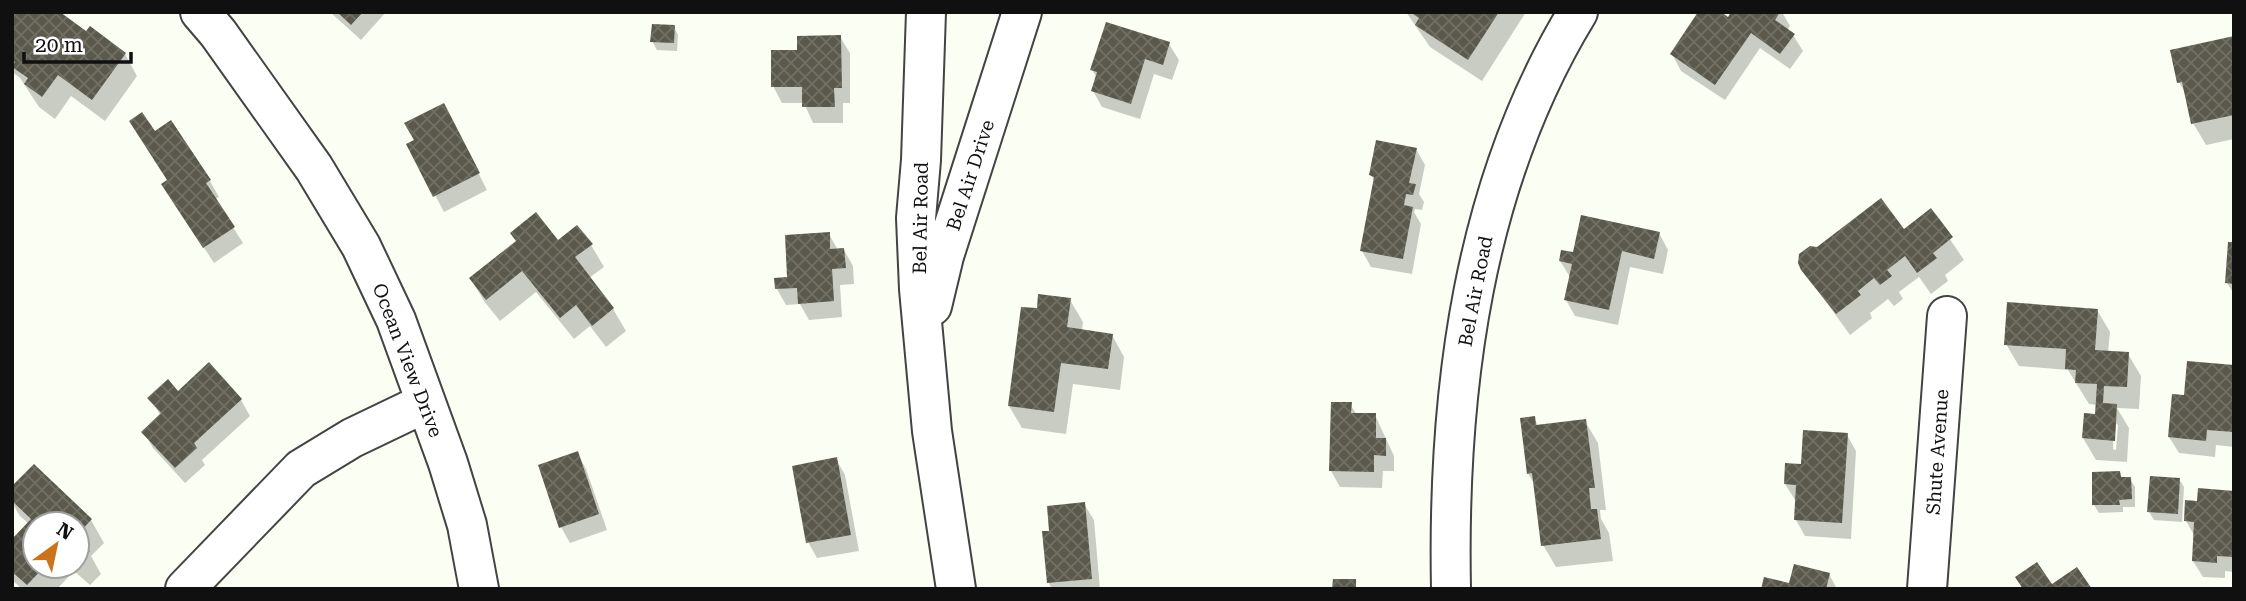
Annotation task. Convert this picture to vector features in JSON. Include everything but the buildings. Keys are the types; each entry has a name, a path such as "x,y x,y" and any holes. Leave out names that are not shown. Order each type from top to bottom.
{"street":[{"name":"Ocean View Drive","path":"200,12 218,33 314,168 360,246 396,320 448,463 467,525 479,589"},
{"name":"Bel Air Road","path":"926,12 921,160 916,218 932,430 956,589"},
{"name":"Bel Air Drive","path":"923,338 944,256 1022,12"},
{"name":"Bel Air Road","path":"1451,589 1450,523 1455,428 1463,349 1476,277 1494,205 1536,89 1578,12"},
{"name":"Shute Avenue","path":"1927,589 1947,316"},
{"path":"185,589 301,469 352,438 425,403"}]}
